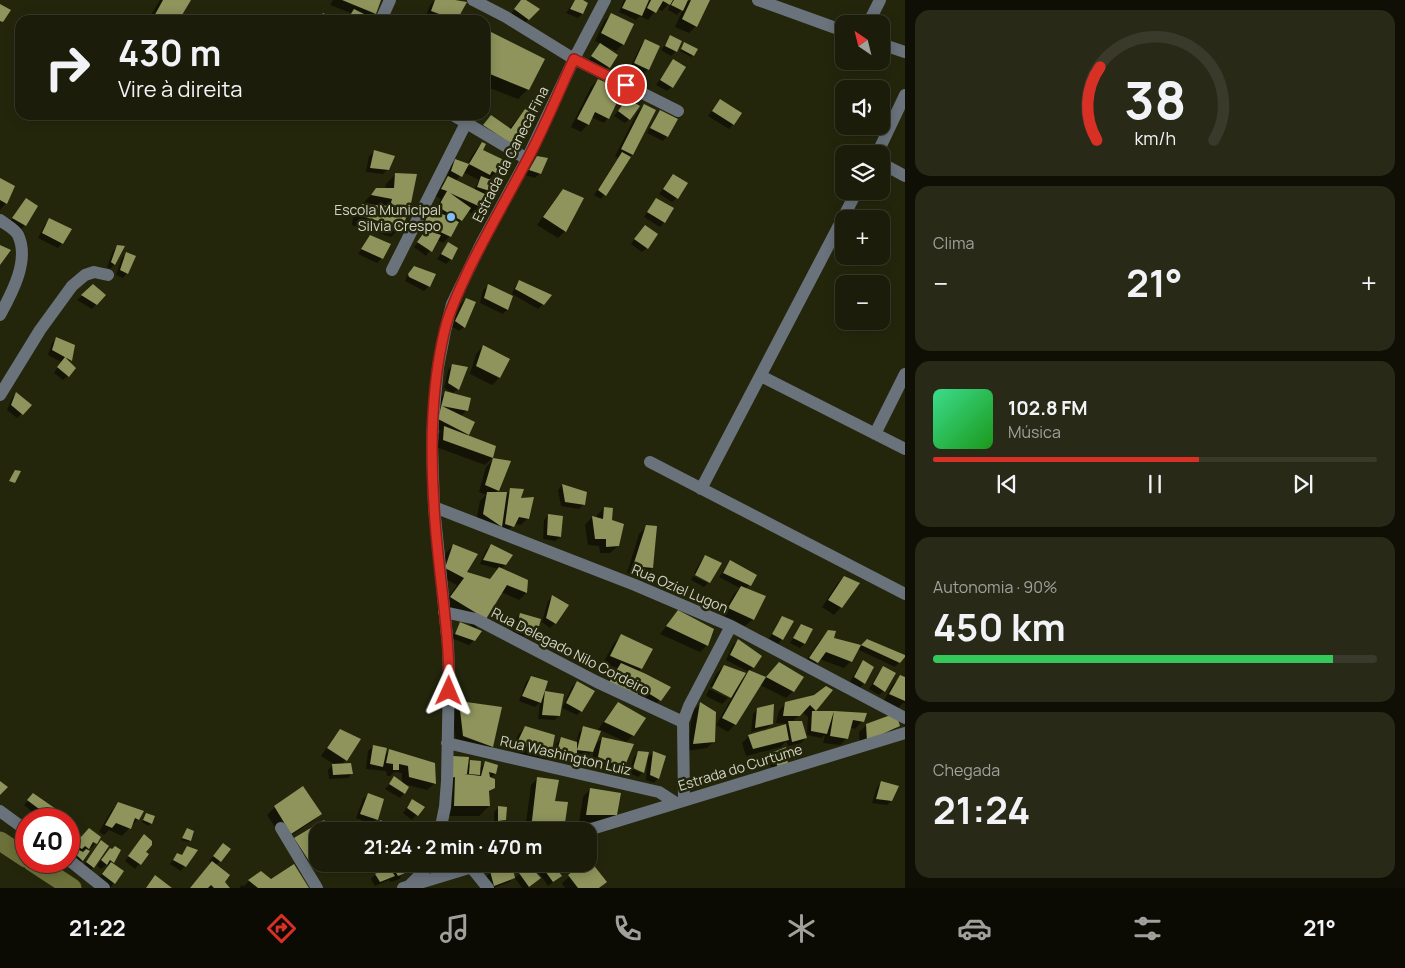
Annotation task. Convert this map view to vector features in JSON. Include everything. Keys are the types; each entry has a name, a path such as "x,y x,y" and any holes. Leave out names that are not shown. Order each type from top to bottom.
{"street":[{"path":"383,15 390,0"},
{"path":"473,0 500,14 574,59 678,111"},
{"name":"Estrada da Caneca Fina","path":"442,822 445,807 448,646 434,507 432,420 438,368 448,316 482,242 527,159 574,59 605,0"},
{"path":"758,0 835,28"},
{"path":"872,15 880,0"},
{"path":"890,47 905,52"},
{"path":"881,145 905,95"},
{"path":"461,120 527,159"},
{"path":"392,270 466,123"},
{"path":"890,168 905,176"},
{"path":"701,488 852,200"},
{"path":"0,220 18,234 22,254 18,276 10,298 0,315"},
{"path":"0,395 40,330 72,286 84,275 94,272 108,275"},
{"path":"875,434 905,374"},
{"path":"761,376 905,449"},
{"path":"650,462 905,594"},
{"name":"Rua Oziel Lugon","path":"434,507 660,595 731,626 905,718"},
{"name":"Rua Delegado Nilo Cordeiro","path":"444,612 476,619 597,682 683,722"},
{"path":"680,801 683,722 689,706 731,626"},
{"name":"Estrada do Curtume","path":"597,827 905,733"},
{"name":"Rua Washington Luiz","path":"447,743 659,792 680,801"},
{"path":"0,811 15,822"},
{"path":"280,828 317,888"},
{"path":"80,869 104,888"},
{"path":"406,887 428,872 450,875 458,872"},
{"path":"480,872 488,888"},
{"path":"450,875 450,888"}],"building":[{"path":"163,0 191,0 182,15 155,15"},
{"path":"342,0 381,0 376,14"},
{"path":"435,0 467,2 460,15 442,15 431,11"},
{"path":"521,0 526,0 540,9 529,20 514,9"},
{"path":"575,0 583,0 588,3 583,14 570,9"},
{"path":"626,0 649,0 642,16 622,8"},
{"path":"651,0 673,0 670,5 663,1 656,13 647,8"},
{"path":"674,0 688,0 683,11 671,5"},
{"path":"691,0 710,0 697,27 682,19"},
{"path":"0,4 11,10 3,22 0,21"},
{"path":"354,9 366,15 350,15"},
{"path":"611,13 634,24 624,45 601,33"},
{"path":"490,32 545,59 529,90 490,74"},
{"path":"670,35 682,41 677,52 665,46"},
{"path":"645,39 660,46 649,70 634,63"},
{"path":"684,42 698,49 694,56 681,49"},
{"path":"600,43 618,55 610,68 591,56"},
{"path":"673,59 686,67 673,88 660,80"},
{"path":"598,79 609,84 607,90 620,96 609,119 595,112 589,125 577,119"},
{"path":"627,98 640,106 630,120 618,111"},
{"path":"720,99 742,113 734,125 712,111"},
{"path":"644,104 656,110 633,155 621,149"},
{"path":"525,109 534,114 513,145 483,125 487,120 490,120 491,115 511,129"},
{"path":"660,110 678,119 668,137 650,128"},
{"path":"482,142 486,144 483,150 504,160 496,173 492,171 490,175 469,164"},
{"path":"374,150 395,156 389,170 370,168"},
{"path":"622,152 631,157 606,196 598,190"},
{"path":"537,156 548,158 541,174 529,170"},
{"path":"455,159 469,164 462,177 451,171"},
{"path":"395,173 417,174 410,208 402,228 361,216 362,204 390,206 392,199 371,195 376,188 394,188"},
{"path":"673,174 688,183 678,199 663,189"},
{"path":"448,176 493,198 485,209 450,193 471,208 462,221 438,207 447,191 441,189"},
{"path":"481,176 496,182 493,192 477,187"},
{"path":"0,178 15,186 7,204 0,200"},
{"path":"563,189 584,198 566,232 543,217"},
{"path":"26,198 38,206 26,226 12,218"},
{"path":"656,198 674,208 665,223 647,212"},
{"path":"432,209 459,222 451,237 423,224"},
{"path":"49,218 72,229 63,244 42,233"},
{"path":"645,225 658,234 648,249 634,239"},
{"path":"426,230 441,235 432,252 417,242"},
{"path":"370,235 391,244 383,259 361,249"},
{"path":"448,242 458,248 452,260 441,254"},
{"path":"0,245 11,250 0,265"},
{"path":"117,245 125,246 115,265 111,262"},
{"path":"126,252 136,256 128,274 120,270"},
{"path":"414,266 436,274 430,287 409,277 408,274"},
{"path":"519,280 552,295 544,305 515,289"},
{"path":"93,284 106,295 97,305 81,295"},
{"path":"488,284 513,296 508,310 484,298"},
{"path":"466,298 476,302 465,328 455,321"},
{"path":"56,337 75,345 72,361 52,350"},
{"path":"483,345 510,359 500,378 476,366"},
{"path":"65,357 76,368 69,377 57,367"},
{"path":"452,364 468,367 459,390 448,383"},
{"path":"445,391 471,398 468,411 442,406 475,422 469,435 438,419"},
{"path":"16,392 32,405 23,415 11,405"},
{"path":"444,426 496,446 493,458 443,440"},
{"path":"493,458 511,461 499,491 485,485"},
{"path":"15,470 21,471 15,483 9,481"},
{"path":"562,484 587,492 585,505 565,502"},
{"path":"510,488 524,489 521,498 534,497 529,519 519,517 514,527 505,524"},
{"path":"487,492 507,492 502,527 483,514"},
{"path":"604,507 613,508 612,520 624,524 619,546 606,547 606,539 595,539 592,516 603,519"},
{"path":"548,514 563,516 561,537 547,535"},
{"path":"646,525 657,526 653,568 633,566"},
{"path":"453,544 478,554 467,572 490,579 499,567 528,580 527,593 507,585 486,619 450,597 464,578 445,568"},
{"path":"491,544 513,555 506,565 483,560"},
{"path":"705,555 722,563 710,583 695,575"},
{"path":"730,560 757,575 751,586 723,573"},
{"path":"844,576 860,583 842,608 828,600"},
{"path":"741,586 766,596 754,620 728,608"},
{"path":"552,595 569,605 556,624 546,618"},
{"path":"678,610 714,629 708,646 666,626"},
{"path":"520,613 541,619 537,634 516,629"},
{"path":"782,616 794,621 783,640 772,634"},
{"path":"460,622 482,631 475,641 455,634"},
{"path":"801,624 813,629 805,644 793,638"},
{"path":"828,630 836,631 834,638 861,645 852,662 826,652 818,663 809,658"},
{"path":"621,634 653,649 642,669 610,656"},
{"path":"738,639 762,656 754,668 730,655"},
{"path":"867,639 905,655 905,657 900,663 861,645"},
{"path":"863,660 874,667 865,684 854,677"},
{"path":"779,662 804,677 794,692 766,677"},
{"path":"621,663 671,687 661,701 640,688 637,695 609,682"},
{"path":"724,665 746,673 731,698 712,688"},
{"path":"883,666 896,673 885,692 873,684"},
{"path":"749,670 766,677 736,725 722,718"},
{"path":"900,675 905,677 905,701 889,694"},
{"path":"531,676 548,681 541,703 522,696"},
{"path":"577,681 595,691 582,712 566,703"},
{"path":"826,686 833,690 816,711 810,705 800,716 783,716 785,702 814,695"},
{"path":"545,691 564,694 560,716 542,715"},
{"path":"459,701 502,707 493,747 463,736"},
{"path":"618,702 646,718 634,736 604,722"},
{"path":"700,702 716,712 715,742 693,744"},
{"path":"774,704 773,724 755,728 757,708"},
{"path":"812,711 834,711 827,734 811,731"},
{"path":"834,711 867,713 864,722 853,720 848,739 830,736"},
{"path":"896,713 900,726 867,741 866,724"},
{"path":"788,721 802,721 807,738 792,742"},
{"path":"786,724 789,740 753,749 748,735"},
{"path":"525,726 555,735 551,755 517,743"},
{"path":"583,726 601,731 593,752 577,750"},
{"path":"340,729 361,739 347,761 327,748"},
{"path":"561,737 577,742 577,760 556,755"},
{"path":"602,737 634,744 624,768 598,757"},
{"path":"373,745 387,748 383,767 370,764"},
{"path":"786,747 788,764 778,767 771,753"},
{"path":"389,749 435,763 436,784 409,777 408,766 399,764 399,770 393,770 393,764 386,763"},
{"path":"638,751 649,752 644,773 633,768"},
{"path":"653,751 666,756 659,779 650,775"},
{"path":"453,756 469,757 467,774 464,774 481,776 485,761 498,765 496,774 489,772 490,777 495,779 495,788 489,791 490,806 454,806 455,777 451,778"},
{"path":"470,760 481,761 480,775 469,774"},
{"path":"351,763 353,774 333,775 332,764"},
{"path":"394,776 409,787 405,794 389,784"},
{"path":"537,777 559,780 555,801 568,802 565,822 532,822"},
{"path":"0,781 8,787 0,795"},
{"path":"881,781 899,786 892,801 876,799"},
{"path":"303,786 322,814 291,834 274,806"},
{"path":"590,788 621,793 617,815 586,815"},
{"path":"33,793 55,808 38,808 27,800"},
{"path":"368,793 384,799 378,820 360,814"},
{"path":"412,799 425,807 418,816 407,808"},
{"path":"118,802 144,811 139,820 135,818 131,829 116,823 112,828 105,825"},
{"path":"498,806 507,807 506,820 498,821"},
{"path":"146,813 155,816 152,824 143,820"},
{"path":"89,828 101,837 97,844 93,842 89,849 85,846 82,849 80,848 81,837"},
{"path":"187,828 194,831 191,841 182,838"},
{"path":"309,829 309,861 294,838"},
{"path":"144,834 152,841 152,845 146,852 149,854 141,865 128,856"},
{"path":"101,840 109,846 94,868 86,862"},
{"path":"223,843 231,849 221,862 213,856"},
{"path":"115,846 121,850 114,863 110,860 107,865 101,860 110,848 112,849"},
{"path":"187,846 198,850 186,867 173,860 177,853 182,855"},
{"path":"86,849 90,851 83,861 80,858 80,850 83,852"},
{"path":"212,861 230,875 225,882 230,888 214,888 211,885 208,888 190,888"},
{"path":"111,862 124,871 115,884 102,874"},
{"path":"294,864 309,888 258,888 248,880 261,871 271,879"},
{"path":"597,869 607,882 599,888 578,888 568,875 572,872 597,872"},
{"path":"379,872 392,872 395,876 380,882 375,874"},
{"path":"396,872 406,872 405,873 398,876"},
{"path":"490,872 514,872 515,878 494,886"},
{"path":"535,872 541,878 529,887 519,873"},
{"path":"546,872 559,872 562,876 553,882"},
{"path":"155,875 172,888 146,888"}],"waterway":[{"path":"0,841 15,851"},
{"path":"49,873 72,888"}],"place":[{"name":"Escola Municipal Silvia Crespo","path":"451,217"}],"route":[{"path":"449,691 448,646 434,507 432,446 432,420 438,368 448,316 482,242 527,159 574,59 626,85"}]}
